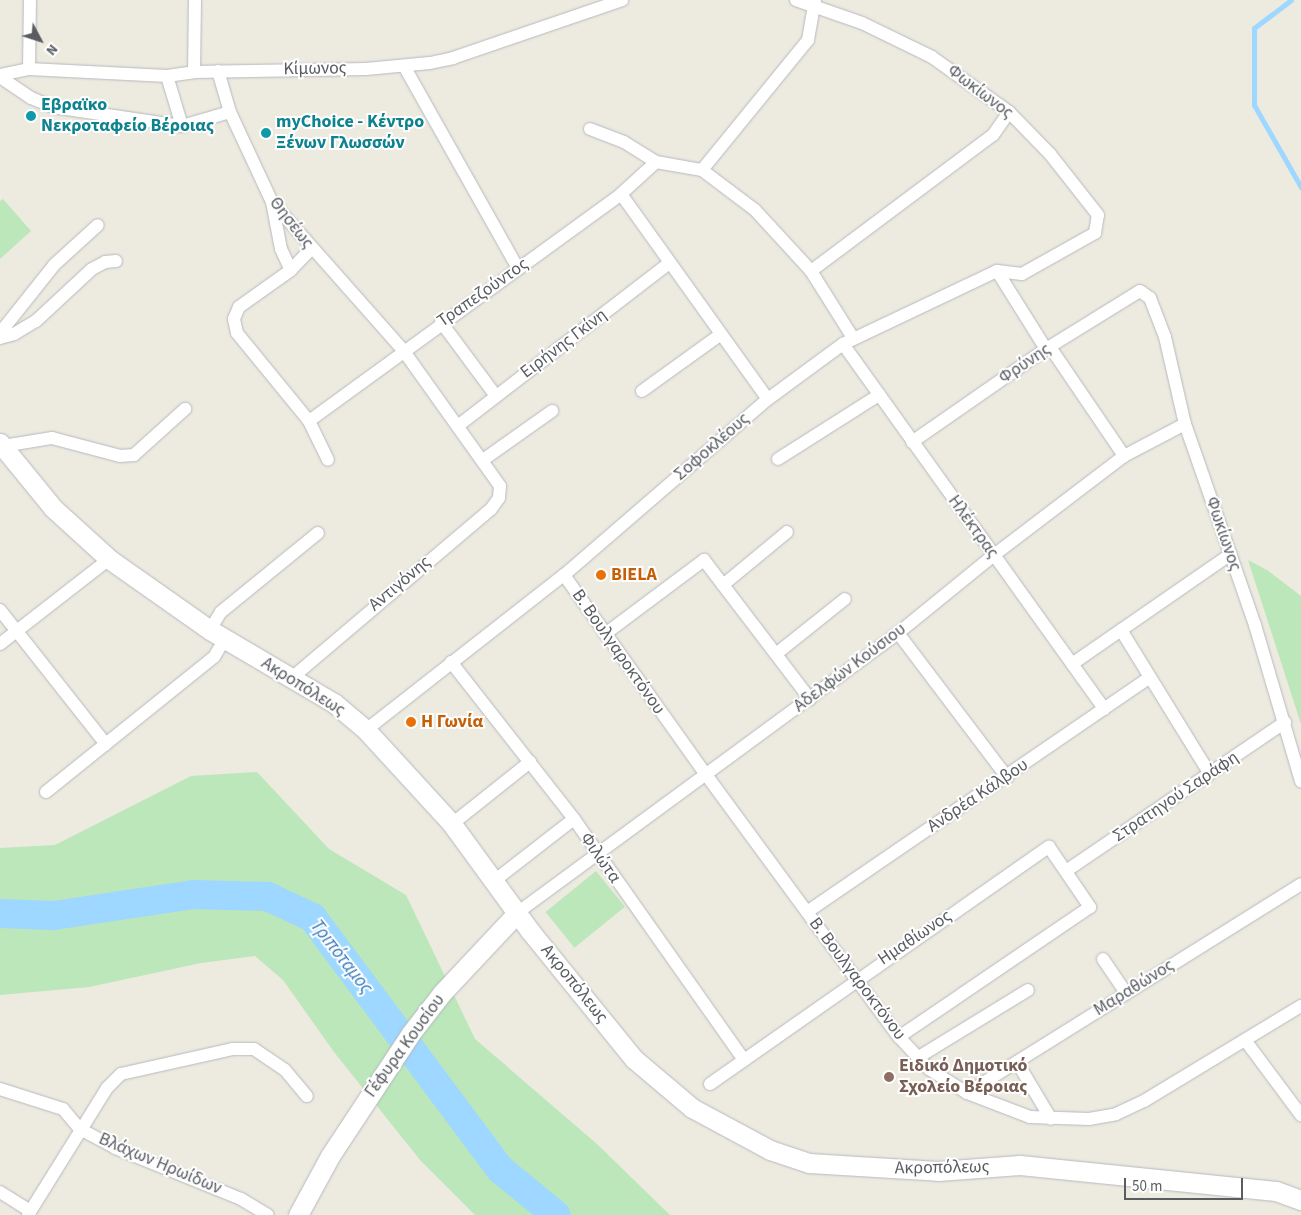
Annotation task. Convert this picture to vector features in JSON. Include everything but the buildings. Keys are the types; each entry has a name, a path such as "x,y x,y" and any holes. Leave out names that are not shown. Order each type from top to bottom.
{"street":[{"path":"29,70 30,0"},
{"path":"194,72 195,0"},
{"name":"Κίμωνος","path":"0,76 29,70 167,76 194,72 404,66 453,58 622,0"},
{"path":"702,170 808,40 814,3 796,0"},
{"name":"Φωκίωνος","path":"814,3 862,23 932,57 1009,112 1050,154 1098,215 1095,232 1022,274 998,271"},
{"path":"404,66 518,268"},
{"name":"Θησέως","path":"218,71 230,112 272,202 311,249 403,350"},
{"path":"0,76 31,98 53,107 182,126 230,112"},
{"path":"167,76 182,126"},
{"path":"811,270 993,135 1009,112"},
{"name":"Ηλέκτρας","path":"590,129 624,142 656,162 702,170 755,210 811,270 879,395 1104,709"},
{"name":"Τραπεζούντος","path":"309,421 441,322 621,194 656,162"},
{"path":"621,194 669,264 768,399"},
{"path":"272,202 281,249 291,270"},
{"path":"0,333 54,265 98,225"},
{"path":"311,249 291,270 239,307 234,319 237,334 309,421 328,460"},
{"path":"0,338 14,334 36,321 92,269 105,262 116,261"},
{"name":"Ειρήνης Γκίνη","path":"459,425 669,264"},
{"path":"998,271 1048,348 1124,456"},
{"name":"Σοφοκλέους","path":"366,730 564,574 768,399 848,341 998,271"},
{"name":"Φωκίωνος","path":"1140,291 1150,298 1165,337 1185,424 1231,554 1285,722 1301,781"},
{"name":"Φρύνης","path":"912,442 1048,348 1140,291"},
{"path":"441,322 496,396"},
{"path":"642,390 721,334"},
{"path":"403,350 483,460 552,411"},
{"path":"778,459 879,395"},
{"path":"2,445 52,438 120,456 134,455 185,409"},
{"name":"Αδελφών Κούσιου","path":"517,914 898,633 994,555 1124,456 1185,424"},
{"name":"Ακροπόλεως","path":"2,445 53,508 109,558 218,634 334,702 366,730 452,824 517,914 634,1058 664,1087 692,1108 770,1150 810,1163 851,1168 938,1171 1020,1165 1276,1191 1301,1200"},
{"name":"Αντιγόνης","path":"292,678 491,509 499,498 500,486 483,460"},
{"path":"46,792 214,657 221,612 318,532"},
{"path":"723,585 787,532"},
{"path":"1072,664 1231,554"},
{"path":"0,644 109,558"},
{"path":"605,634 704,560 810,699"},
{"name":"Β. Βουλγαροκτόνου","path":"564,574 706,776 898,1037 917,1058 967,1093 999,1107 1051,1119 1089,1120 1116,1114 1301,1006"},
{"path":"776,654 845,599"},
{"path":"0,610 106,744"},
{"path":"1121,630 1210,774"},
{"path":"898,633 1007,777"},
{"name":"Φιλώτα","path":"451,662 574,819 598,856 744,1060"},
{"name":"Ανδρέα Κάλβου","path":"807,912 1007,777 1149,678"},
{"name":"Στρατηγού Σαράφη","path":"1066,872 1285,722"},
{"path":"452,824 530,762"},
{"path":"494,882 574,819"},
{"name":"Ημαθίωνος","path":"710,1084 856,979 1049,847 1066,872"},
{"path":"898,1037 1090,907 1066,872"},
{"name":"Μαραθώνος","path":"967,1093 1301,884"},
{"name":"Γέφυρα Κουσίου","path":"298,1215 330,1156 411,1033 488,942 517,914"},
{"path":"1104,959 1126,993"},
{"path":"917,1058 1028,990"},
{"path":"1245,1040 1301,1115"},
{"path":"0,1192 29,1213 107,1088 121,1074 233,1049 254,1050 267,1056 285,1070 307,1096"},
{"path":"1017,1062 1051,1119"},
{"name":"Βλάχων Ηρωίδων","path":"0,1089 63,1109 80,1129 115,1148 241,1198 268,1215"}],"green space":[{"path":"3,199 31,231 0,259 0,201"},
{"path":"1248,560 1267,570 1301,596 1301,724"},
{"path":"257,772 329,849 406,895 475,1039 597,1144 670,1215 475,1215 420,1160 334,1052 283,980 255,956 201,963 89,987 0,995 0,848 55,845 191,776"},
{"path":"596,871 625,907 574,948 545,912"}],"waterway":[{"path":"1291,0 1254,28 1254,105 1301,187"},
{"name":"Τριπόταμος","path":"0,913 53,915 193,894 267,896 312,917 500,1169 556,1215"}],"place":[{"name":"Εβραϊκο Νεκροταφείο Βέροιας","path":"31,116"},
{"name":"myChoice - Κέντρο Ξένων Γλωσσών","path":"266,133"},
{"name":"BIELA","path":"601,575"},
{"name":"Η Γωνία","path":"411,722"},
{"name":"Ειδικό Δημοτικό Σχολείο Βέροιας","path":"889,1077"}]}
